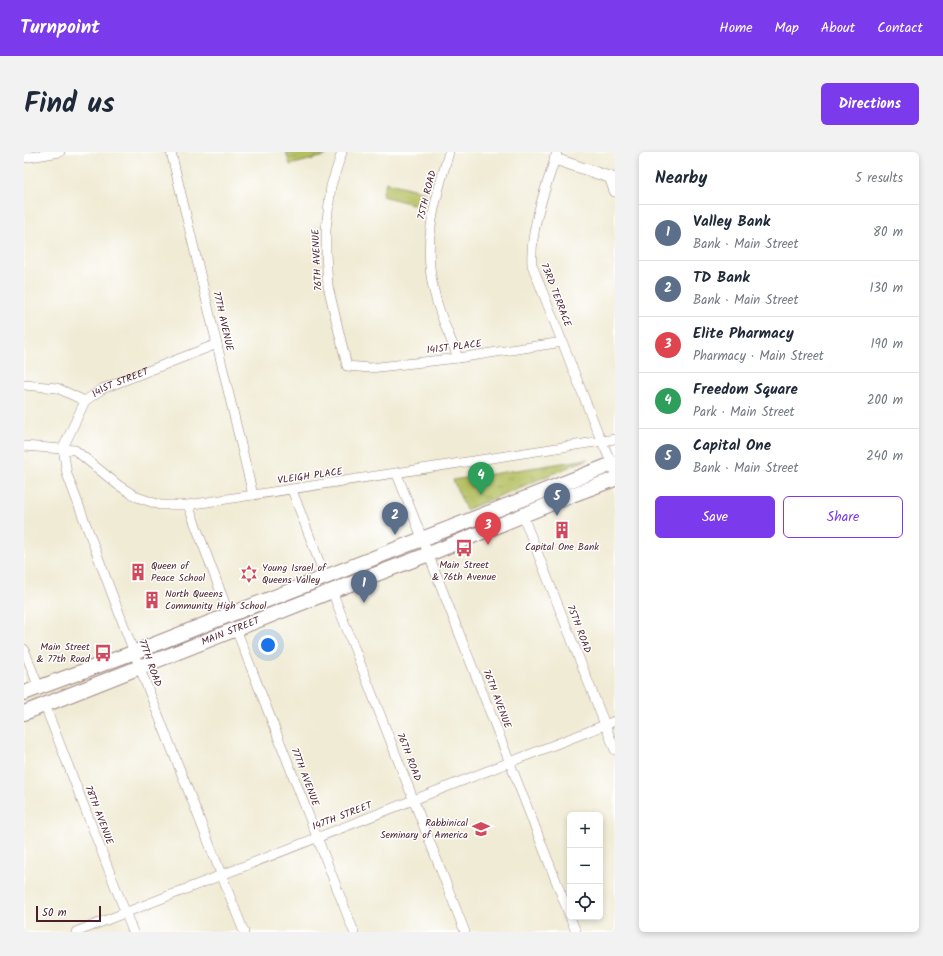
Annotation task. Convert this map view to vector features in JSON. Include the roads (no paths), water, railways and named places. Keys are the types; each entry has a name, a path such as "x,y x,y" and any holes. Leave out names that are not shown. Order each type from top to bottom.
{"main road":[{"name":"MAIN STREET","path":"24,693 135,652 422,539 614,466"},
{"name":"MAIN STREET","path":"24,713 45,706 139,666 429,554 572,495 615,479"}],"street":[{"path":"24,158 60,152"},
{"name":"77TH AVENUE","path":"172,152 253,495"},
{"name":"76TH AVENUE","path":"342,152 331,186 326,229 326,254 328,286 347,366"},
{"name":"75TH ROAD","path":"449,152 431,215 428,252 434,295 458,358"},
{"path":"556,156 612,178 615,191"},
{"name":"73RD TERRACE","path":"556,156 535,222 531,247 532,265 601,442 614,466"},
{"name":"141ST PLACE","path":"347,366 370,368 458,358 562,342"},
{"name":"141ST STREET","path":"24,385 57,388 85,401 102,389 217,344"},
{"path":"63,448 85,401"},
{"name":"VLEIGH PLACE","path":"24,446 75,450 118,485 137,497 160,505 188,505 397,474 615,439"},
{"name":"77TH ROAD","path":"63,448 67,474 79,507 135,652 139,666 244,932"},
{"name":"76TH AVENUE","path":"397,474 576,932"},
{"path":"292,490 326,577"},
{"path":"188,505 229,614"},
{"name":"75TH ROAD","path":"523,516 615,750"},
{"name":"76TH ROAD","path":"332,591 465,932"},
{"name":"77TH AVENUE","path":"236,629 354,932"},
{"path":"24,649 39,688"},
{"name":"78TH AVENUE","path":"45,706 133,932"},
{"name":"147TH STREET","path":"76,932 615,721"}],"place":[{"name":"Freedom Square","path":"481,495"},
{"name":"Capital One","path":"557,516"},
{"name":"Capital One Bank","path":"562,530"},
{"name":"TD Bank","path":"395,535"},
{"name":"Elite Pharmacy","path":"488,545"},
{"name":"Main Street & 76th Avenue","path":"464,548"},
{"name":"Queen of Peace School","path":"138,572"},
{"name":"Young Israel of Queens Valley","path":"249,574"},
{"name":"North Queens Community High School","path":"152,600"},
{"name":"Valley Bank","path":"364,603"},
{"name":"Main Street & 77th Road","path":"103,653"},
{"name":"Rabbinical Seminary of America","path":"481,829"}]}
